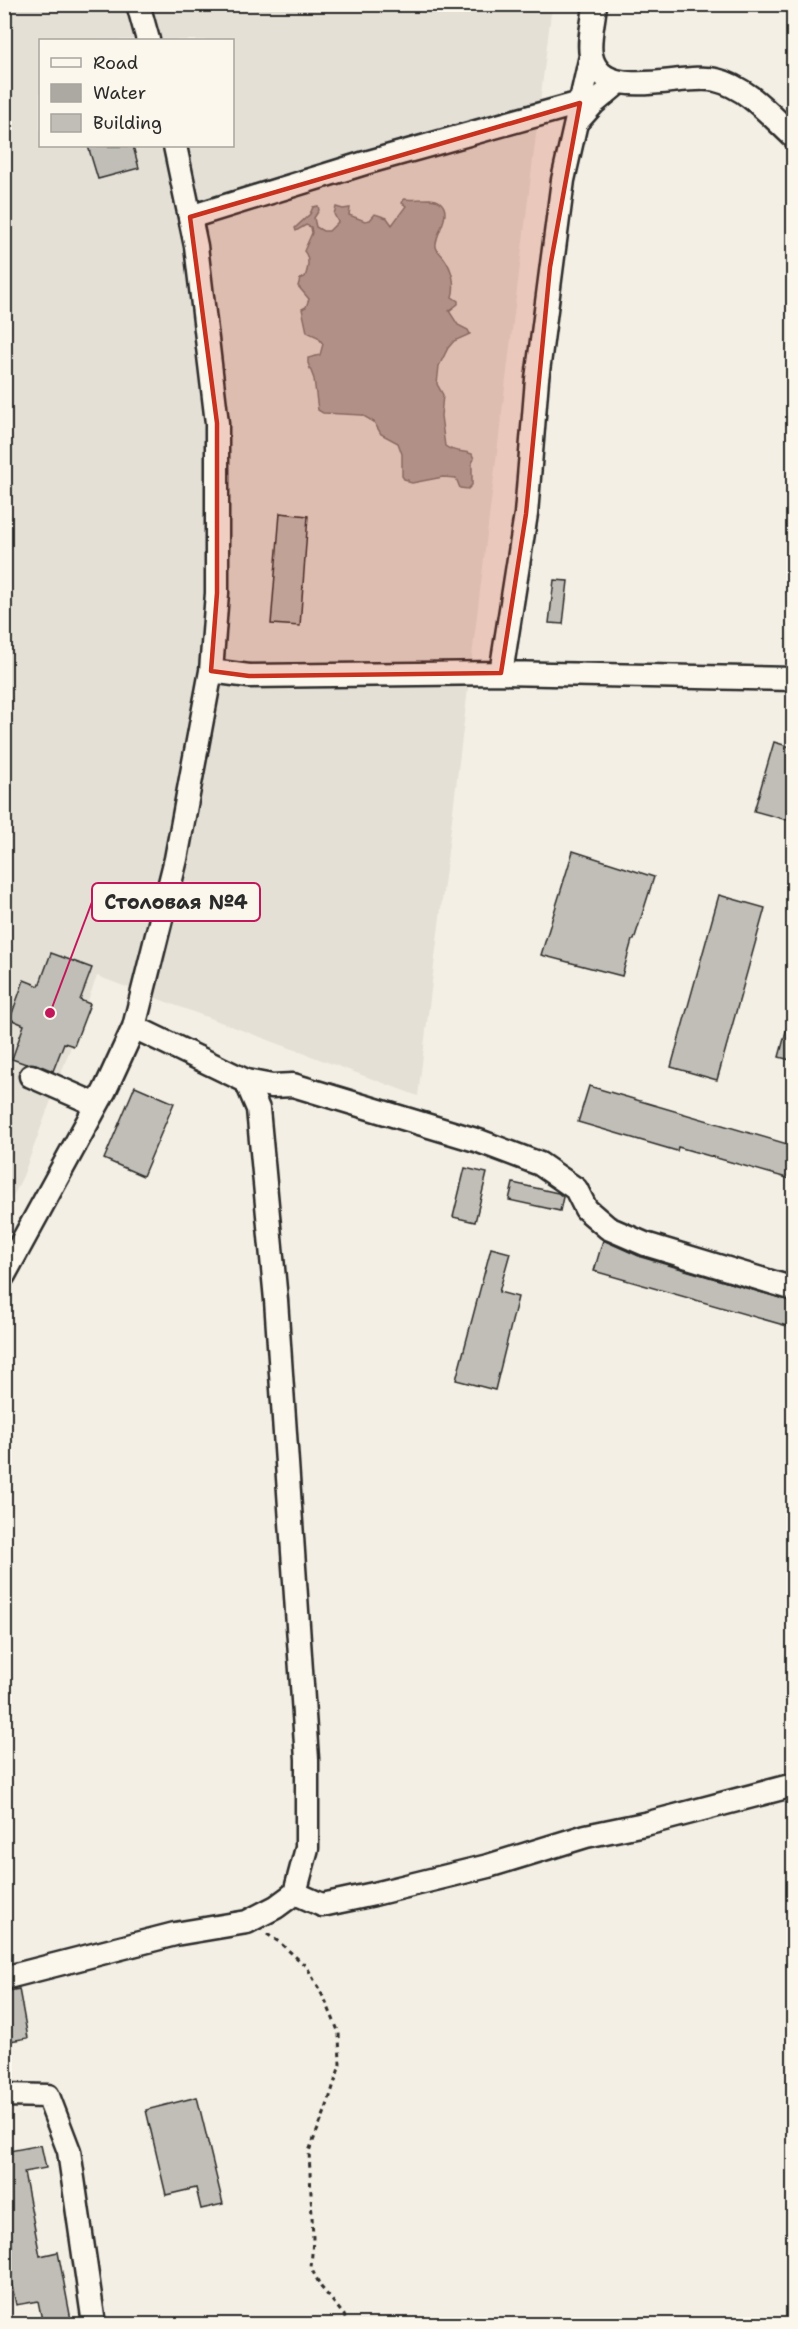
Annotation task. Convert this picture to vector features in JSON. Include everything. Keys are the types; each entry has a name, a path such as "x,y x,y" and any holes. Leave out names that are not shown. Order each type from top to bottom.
{"street":[{"path":"138,4 148,39"},
{"path":"501,673 526,514 537,379 550,267 573,126 591,56 595,4"},
{"path":"591,56 600,70 618,83 650,84 688,79 716,80 741,90 794,137"},
{"path":"573,126 594,103 618,83"},
{"path":"190,217 365,163 580,103"},
{"path":"4,1275 30,1232 95,1104 105,1090 134,1027 173,876 211,671 216,593 217,423 196,246 175,147"},
{"path":"211,671 249,676 501,673 794,679"},
{"path":"134,1027 246,1081 272,1086 294,1085 479,1141 540,1164 576,1189 586,1209 608,1228 645,1244 794,1289"},
{"path":"31,1076 95,1104"},
{"path":"4,1978 175,1934 248,1922 276,1907 295,1893 307,1848 307,1759 303,1682 276,1300 258,1109 246,1081"},
{"path":"295,1893 322,1905 488,1866 586,1836 649,1823 794,1785"},
{"path":"4,2095 48,2096 69,2151 94,2325"}],"path":[{"path":"248,1922 279,1941 307,1966 339,2033 340,2065 309,2151 313,2238 311,2268 321,2287 344,2315 347,2325"}],"highlighted area":[{"path":"580,103 550,267 526,514 501,673 249,676 211,671 217,593 217,423 190,217"}],"shaded area":[{"path":"5,5 552,5 418,1096 97,976 23,1176 5,1212"}],"water":[{"path":"404,199 437,200 444,207 444,218 436,247 449,267 453,282 452,297 458,301 458,304 449,311 458,325 468,330 470,334 454,341 448,348 439,366 437,384 443,395 441,416 445,446 452,450 472,454 474,459 472,485 468,489 460,488 456,478 443,477 408,482 402,476 402,454 398,443 381,434 374,422 362,415 323,413 318,410 314,379 308,358 320,355 323,344 318,337 307,332 302,309 306,307 309,299 298,286 300,279 305,277 307,271 308,260 304,251 312,233 311,227 306,225 296,231 295,228 310,214 313,207 318,206 319,210 314,218 316,227 323,231 329,231 338,222 334,214 336,207 350,208 349,215 365,221 370,220 375,214 387,218 392,225 406,206 402,203"}],"building":[{"path":"88,147 133,147 139,168 98,179"},
{"path":"280,513 308,516 300,626 271,624"},
{"path":"554,580 568,581 563,624 549,623"},
{"path":"774,742 794,748 794,811 791,821 754,811"},
{"path":"573,851 654,877 622,976 541,955"},
{"path":"719,895 765,908 717,1080 671,1067"},
{"path":"51,953 92,968 80,1000 90,1004 74,1046 64,1043 53,1071 36,1064 26,1064 12,1059 24,1025 10,1019 24,980 39,986"},
{"path":"789,1020 794,1021 794,1061 779,1057"},
{"path":"135,1086 174,1103 143,1176 104,1159"},
{"path":"589,1086 794,1146 794,1180 678,1147 677,1151 578,1122"},
{"path":"465,1168 487,1173 475,1222 453,1217"},
{"path":"513,1183 558,1193 563,1197 560,1211 509,1200"},
{"path":"603,1240 641,1257 794,1302 794,1328 594,1271"},
{"path":"491,1248 510,1253 499,1292 518,1297 495,1390 456,1380"},
{"path":"19,1989 28,2038 4,2042 4,1992"},
{"path":"197,2097 223,2204 201,2209 196,2188 166,2195 146,2110"},
{"path":"41,2145 46,2168 24,2172 40,2256 58,2252 72,2325 43,2325 38,2301 16,2305 4,2247 4,2152"}],"place":[{"name":"Столовая №4","path":"50,1013"}]}
